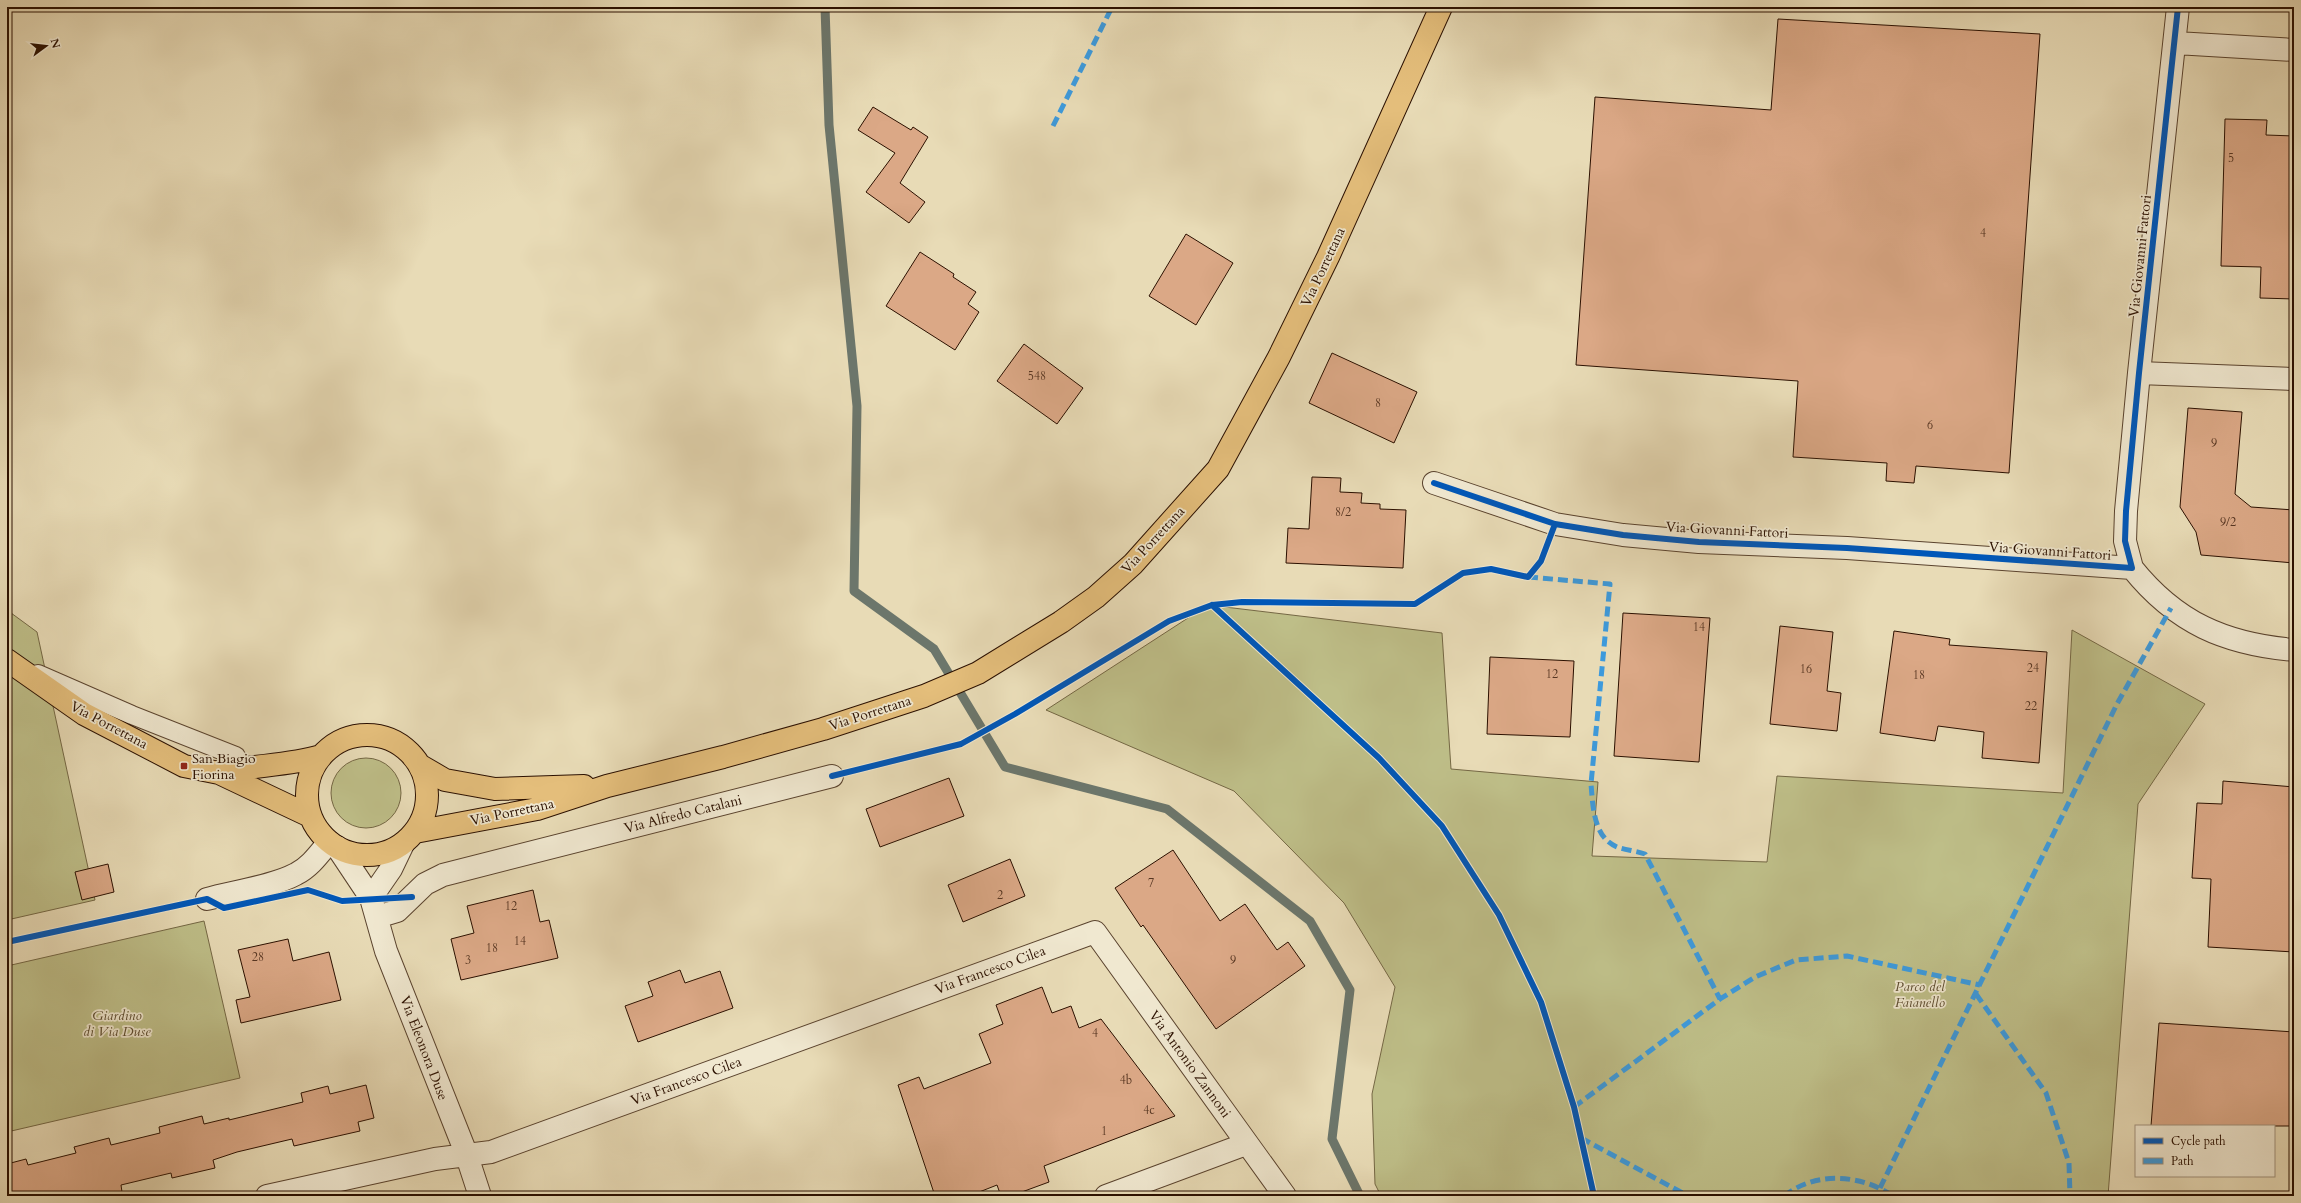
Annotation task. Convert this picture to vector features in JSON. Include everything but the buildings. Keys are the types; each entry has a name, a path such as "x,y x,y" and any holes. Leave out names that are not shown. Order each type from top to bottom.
{"main road":[{"name":"Via Porrettana","path":"607,786 494,789 445,780 421,766 404,747 392,740 373,734 354,736 335,743 321,756 310,774 307,795 310,816 318,830 333,845 359,855 382,854 409,838 537,809 607,786 723,757 823,729 924,696 978,673 1061,622 1096,597 1133,564 1218,469 1279,358 1328,257 1441,7"},
{"name":"Via Porrettana","path":"8,661 84,714 184,766 218,773 310,816"},
{"name":"Via Porrettana","path":"218,773 241,768 296,763 321,756"},
{"name":"Via Porrettana","path":"409,838 426,811 428,788 421,766"}],"street":[{"name":"Via Giovanni Fattori","path":"1434,483 1555,524 1623,535 1699,542 1847,548 2132,568 2125,540 2139,373 2176,43 2178,7"},
{"path":"2176,43 2294,50"},
{"path":"2139,373 2294,379"},
{"path":"2132,568 2150,592 2171,608 2220,636 2241,643 2294,650"},
{"name":"Via Alfredo Catalani","path":"374,908 397,911 425,884 443,875 832,776"},
{"path":"374,908 391,869 409,838"},
{"path":"207,899 282,880 296,874 333,845"},
{"name":"Via Eleonora Duse","path":"333,845 374,908 386,951 466,1154 480,1196"},
{"name":"Via Francesco Cilea","path":"268,1196 466,1154 490,1152 1095,932"},
{"name":"Via Antonio Zannoni","path":"1095,932 1246,1144 1285,1196"},
{"path":"1106,1196 1246,1144"}],"lane":[{"path":"8,661 132,715 236,756 241,768"}],"green space":[{"name":"Parco del Faianello","path":"1208,605 1442,633 1451,769 1598,782 1592,856 1767,862 1777,776 2063,793 2072,630 2205,704 2138,804 2108,1196 1381,1196 1375,1184 1372,1094 1395,987 1344,903 1234,791 1046,710"},
{"path":"7,610 37,632 95,900 7,920"},
{"path":"366,758 379,761 391,768 398,780 401,793 398,806 391,818 379,825 366,828 353,825 341,818 334,806 331,793 334,780 341,768 353,761"},
{"name":"Giardino di Via Duse","path":"204,921 240,1078 7,1132 7,966"}],"waterway":[{"path":"825,7 829,125 857,406 854,591 934,649 1005,767 1167,809 1310,921 1350,990 1332,1139 1360,1196"}],"marked path":[{"path":"1053,126 1112,7"},
{"path":"1528,577 1610,584 1591,784 1596,820 1603,836 1609,842 1617,847 1645,854 1720,999"},
{"path":"1880,1188 2117,704 2171,608"},
{"path":"1574,1107 1720,999 1755,977 1796,960 1847,956 1980,985"},
{"path":"1976,994 2046,1093 2069,1163 2070,1196"},
{"path":"1581,1138 1688,1196"},
{"path":"1784,1196 1810,1182 1838,1178 1867,1183 1893,1196"}],"cycle path":[{"path":"1434,483 1555,524 1623,535 1699,542 1847,548 2132,568 2125,541 2126,511 2139,373 2178,7"},
{"path":"832,776 961,744 1015,714 1169,621 1212,605 1242,602 1415,604 1463,573 1491,569 1528,577 1541,561 1555,524"},
{"path":"1212,605 1379,758 1442,826 1499,915 1541,1002 1574,1107 1594,1196"},
{"path":"7,942 207,899 224,908 308,890 342,901 412,897"}],"place":[{"name":"San Biagio Fiorina","path":"184,766"}]}
